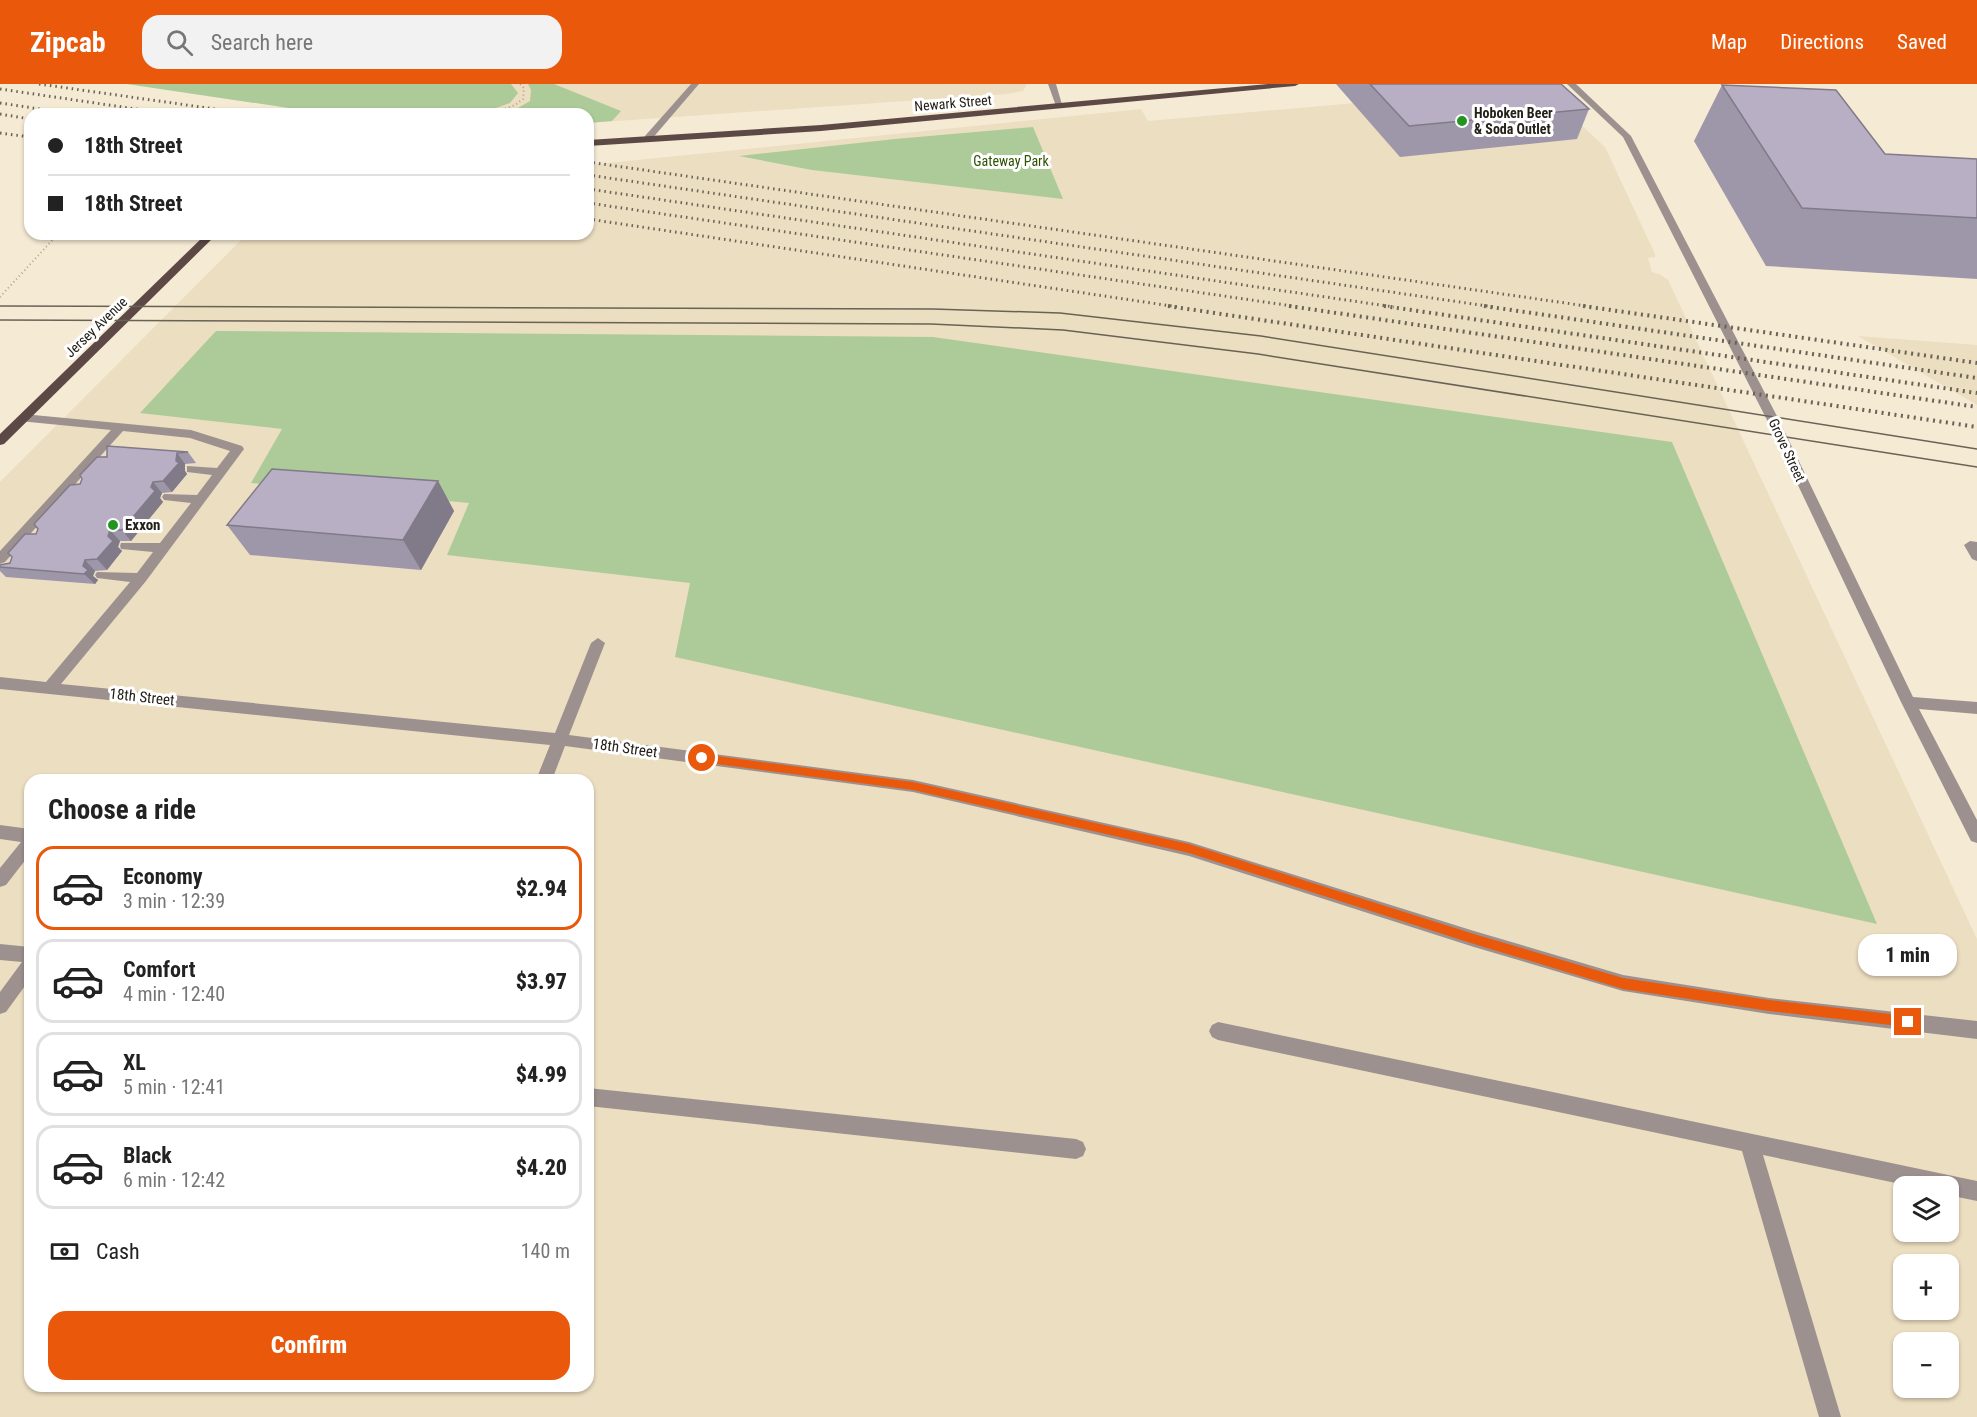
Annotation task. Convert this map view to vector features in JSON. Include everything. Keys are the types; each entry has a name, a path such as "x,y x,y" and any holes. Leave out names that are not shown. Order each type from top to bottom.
{"main road":[{"name":"Newark Street","path":"594,142 821,128 1295,84"},
{"name":"Jersey Avenue","path":"0,441 206,240"}],"street":[{"path":"648,138 695,84"},
{"path":"1052,84 1060,106"},
{"name":"Grove Street","path":"1571,84 1628,136 1773,420 1908,702 1977,836"},
{"path":"23,418 191,434 237,450 141,578 49,688"},
{"path":"2,565 19,538 121,426"},
{"path":"89,461 110,463"},
{"path":"191,469 221,472"},
{"path":"63,490 84,491"},
{"path":"168,497 200,499"},
{"path":"0,537 40,540"},
{"path":"1977,546 1970,545 1977,556"},
{"path":"126,546 163,548"},
{"path":"102,575 141,578"},
{"path":"547,774 598,644"},
{"name":"18th Street","path":"0,683 561,740 913,786 1189,849 1474,939 1623,983 1769,1006 1977,1030"},
{"path":"1908,702 1977,708"},
{"path":"0,832 24,835"},
{"path":"0,880 24,850"},
{"path":"0,952 24,954"},
{"path":"0,1006 24,973"},
{"path":"1218,1031 1977,1191"},
{"path":"594,1098 1076,1149"},
{"path":"1750,1144 1830,1417"}],"path":[{"path":"507,108 523,99 524,88 520,84"},
{"path":"0,297 52,240"}],"shaded area":[{"path":"127,84 1027,84 1023,91 1007,94 594,123 594,108 289,108"},
{"path":"1540,87 1605,147 1655,254 1655,257 1648,258 1652,272 1668,280 1977,939 1977,1417 0,1417 0,482 241,240 594,240 594,164 1141,109 1148,121"},
{"path":"1858,336 1977,345 1977,405"}],"green space":[{"path":"127,84 511,84 518,93 510,103 496,108 289,108"},
{"path":"528,84 554,84 621,111 612,121 594,122 594,108 518,108 530,101 531,90"},
{"name":"Gateway Park","path":"1033,127 1063,199 812,170 739,156 895,139"},
{"path":"216,331 933,337 1672,442 1877,924 675,657 690,583 447,555 469,503 251,483 282,429 140,413"}],"building":[{"path":"1370,84 1561,84 1589,109 1409,126"},
{"path":"1722,85 1836,90 1885,154 1977,159 1977,218 1802,208"},
{"path":"107,446 188,452 177,453 176,461 179,463 163,481 153,482 151,487 155,491 122,530 110,530 108,536 113,541 97,559 85,560 83,566 88,570 84,574 0,567 0,565 10,563 12,557 8,553 25,534 36,534 38,529 34,524 70,485 80,484 82,479 80,475 97,457 107,457"},
{"path":"272,469 438,481 403,540 227,525"}],"tram line":[{"path":"0,306 933,309 1060,313 1261,336 1977,449"},
{"path":"0,320 931,324 1063,330 1258,354 1977,467"}],"railway":[{"path":"39,84 208,108"},
{"path":"0,89 129,108"},
{"path":"0,103 33,108"},
{"path":"0,114 24,118"},
{"path":"0,133 24,136"},
{"path":"594,163 1593,307"},
{"path":"594,176 1494,307"},
{"path":"594,190 1394,307"},
{"path":"594,204 1299,307"},
{"path":"594,220 1178,307"},
{"path":"1168,306 1977,427"},
{"path":"1289,306 1977,407"},
{"path":"1384,306 1977,393"},
{"path":"1484,306 1977,378"},
{"path":"1583,306 1977,363"}],"place":[{"name":"Hoboken Beer & Soda Outlet","path":"1462,121"},
{"name":"Exxon","path":"113,525"}],"route":[{"path":"702,758 913,786 1189,849 1474,939 1623,983 1769,1006 1908,1022"}]}
